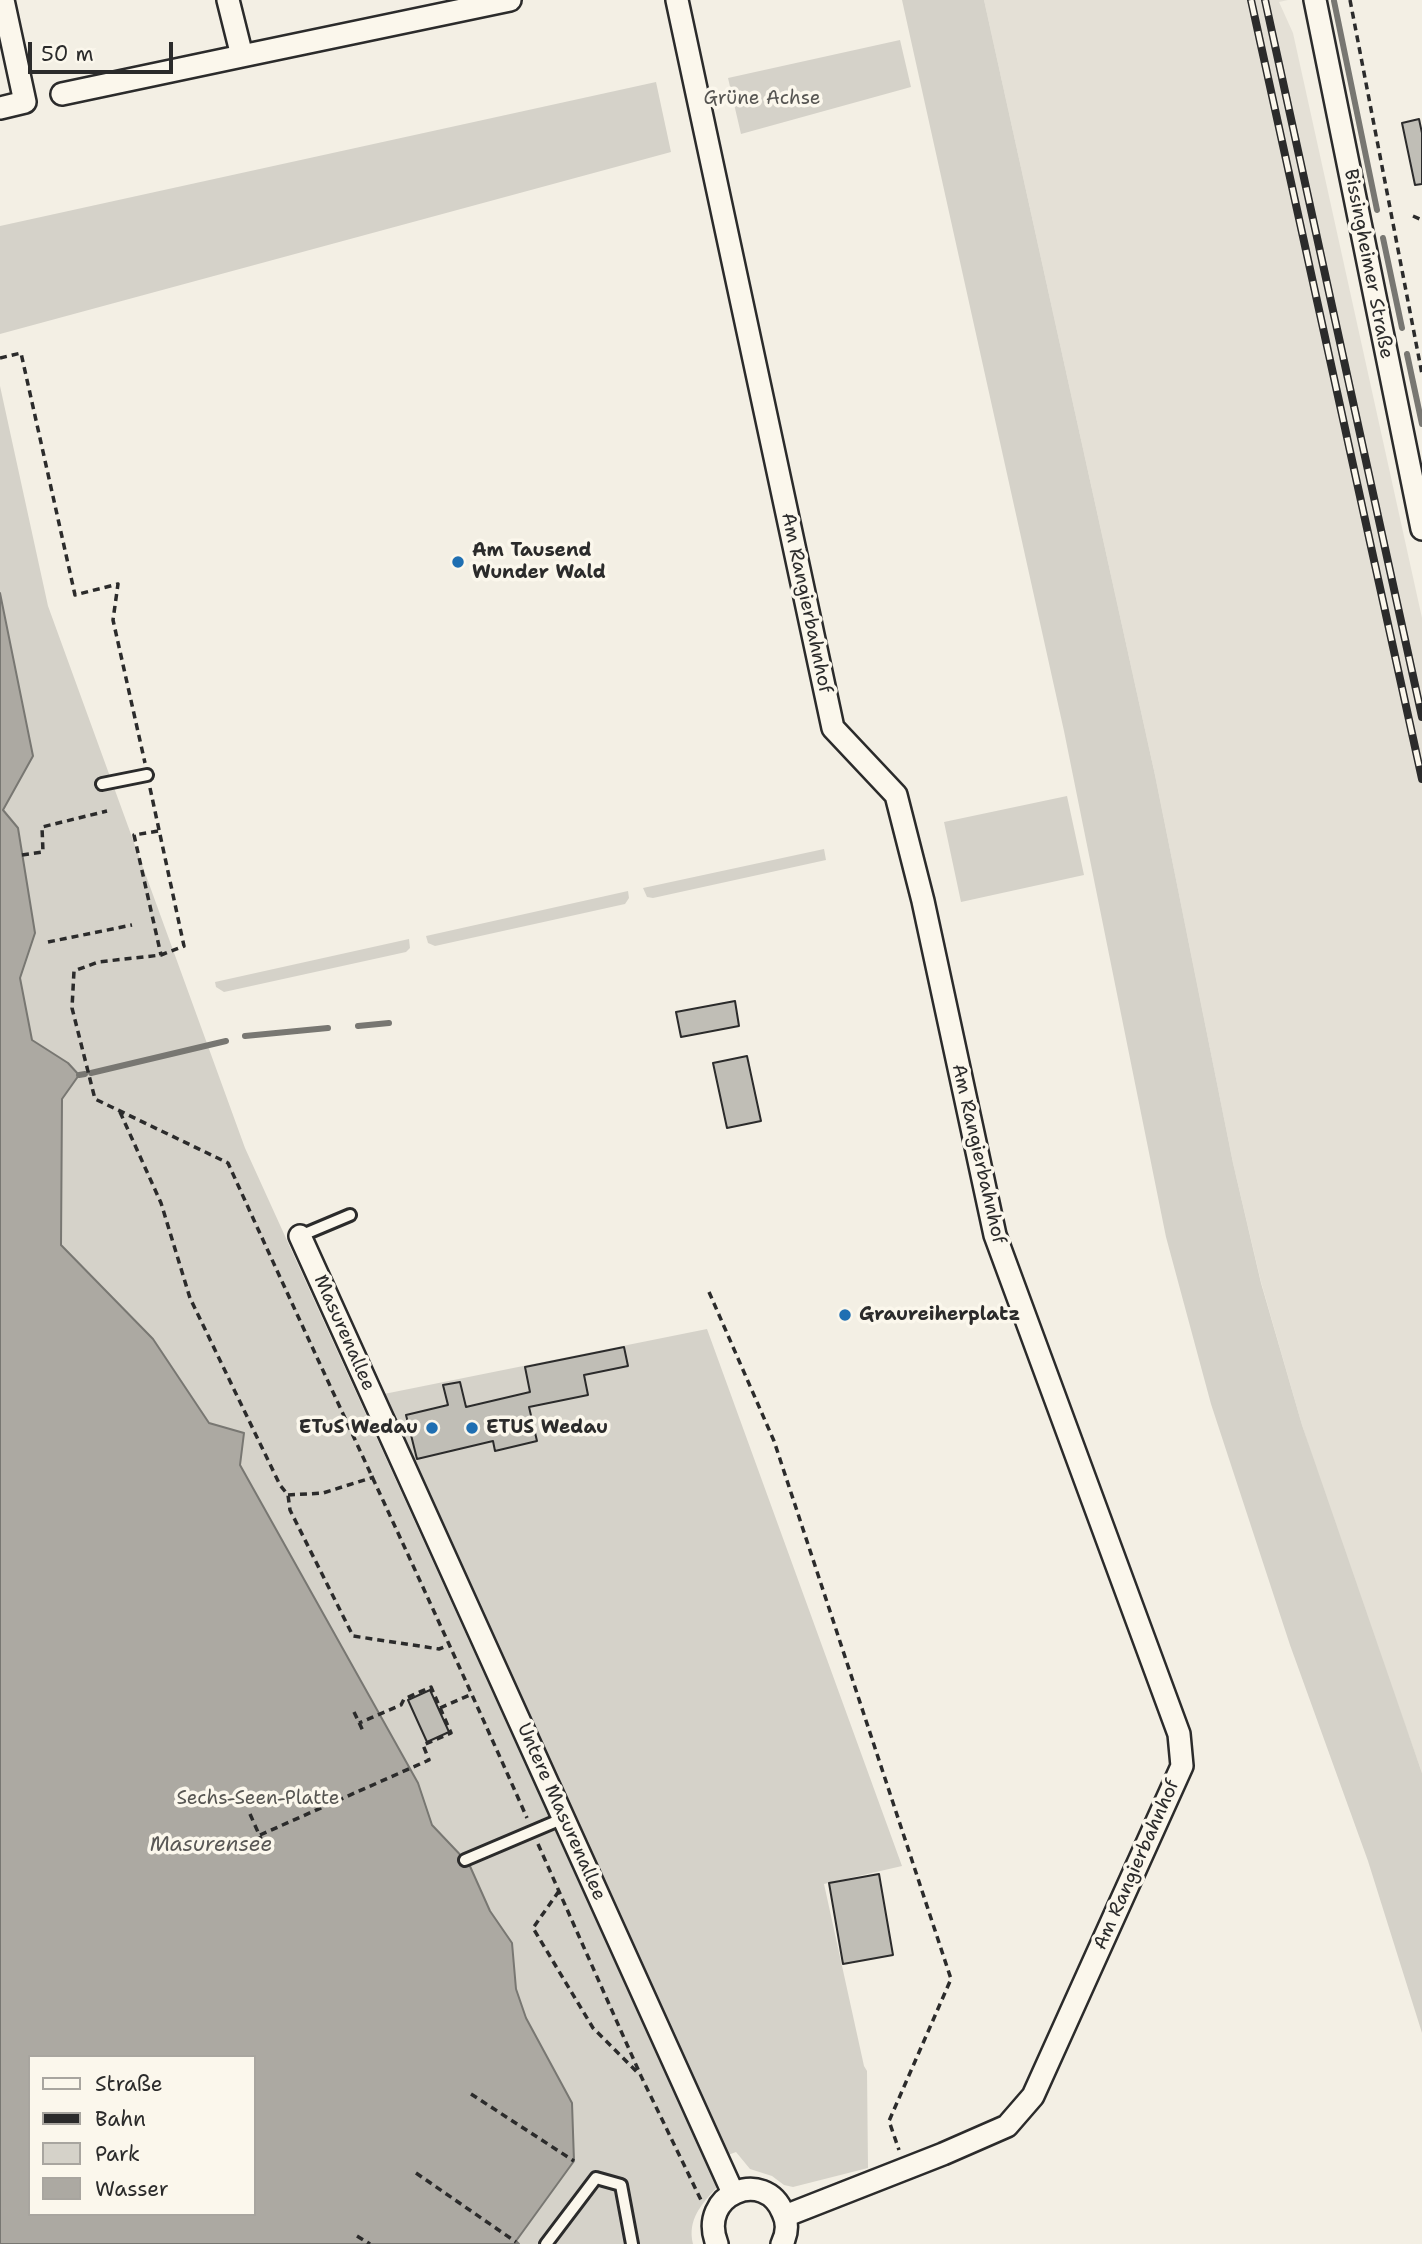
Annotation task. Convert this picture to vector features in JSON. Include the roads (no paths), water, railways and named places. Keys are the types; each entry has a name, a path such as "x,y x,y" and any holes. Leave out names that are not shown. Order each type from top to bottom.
{"street":[{"path":"0,108 25,102 3,0"},
{"path":"228,0 242,56"},
{"path":"62,94 242,56 444,7 510,0"},
{"name":"Am Rangierbahnhof","path":"677,0 833,728 896,795 923,901 995,1235 1179,1734 1182,1766 1033,2096 1007,2126 785,2216"},
{"name":"Bissingheimer Straße","path":"1315,0 1422,528"},
{"name":"Masurenallee","path":"300,1236 388,1430"},
{"name":"Untere Masurenallee","path":"388,1430 733,2193"},
{"path":"717,2244 712,2231 715,2213 722,2201 733,2193 754,2190 773,2198 785,2216 787,2228 782,2244"}],"lane":[{"path":"102,784 147,775"},
{"path":"300,1236 350,1215"},
{"path":"465,1860 564,1818"},
{"path":"546,2244 596,2178 621,2185 632,2244"}],"water":[{"name":"Masurensee","path":"0,593 33,756 3,810 18,828 35,933 20,978 32,1040 68,1063 79,1075 62,1099 61,1245 153,1339 209,1423 244,1433 240,1465 418,1783 432,1825 469,1864 490,1911 512,1943 516,1989 526,2018 572,2103 574,2161 516,2241 519,2244 0,2244"}],"waterway":[{"path":"1334,1 1377,210"},
{"path":"1383,238 1402,328"},
{"path":"1407,354 1422,424"},
{"path":"358,1026 389,1023"},
{"path":"245,1036 328,1028"},
{"path":"91,1073 226,1041"},
{"path":"79,1075 85,1074"}],"railway":[{"path":"1251,0 1422,779"},
{"path":"1265,0 1422,717"}],"place":[{"name":"Am Tausend Wunder Wald","path":"458,562"},
{"name":"Graureiherplatz","path":"845,1315"},
{"name":"ETuS Wedau","path":"432,1428"},
{"name":"ETUS Wedau","path":"472,1428"}],"park label":[{"name":"Grüne Achse","path":"762,99"},
{"name":"Sechs-Seen-Platte","path":"258,1799"}]}
